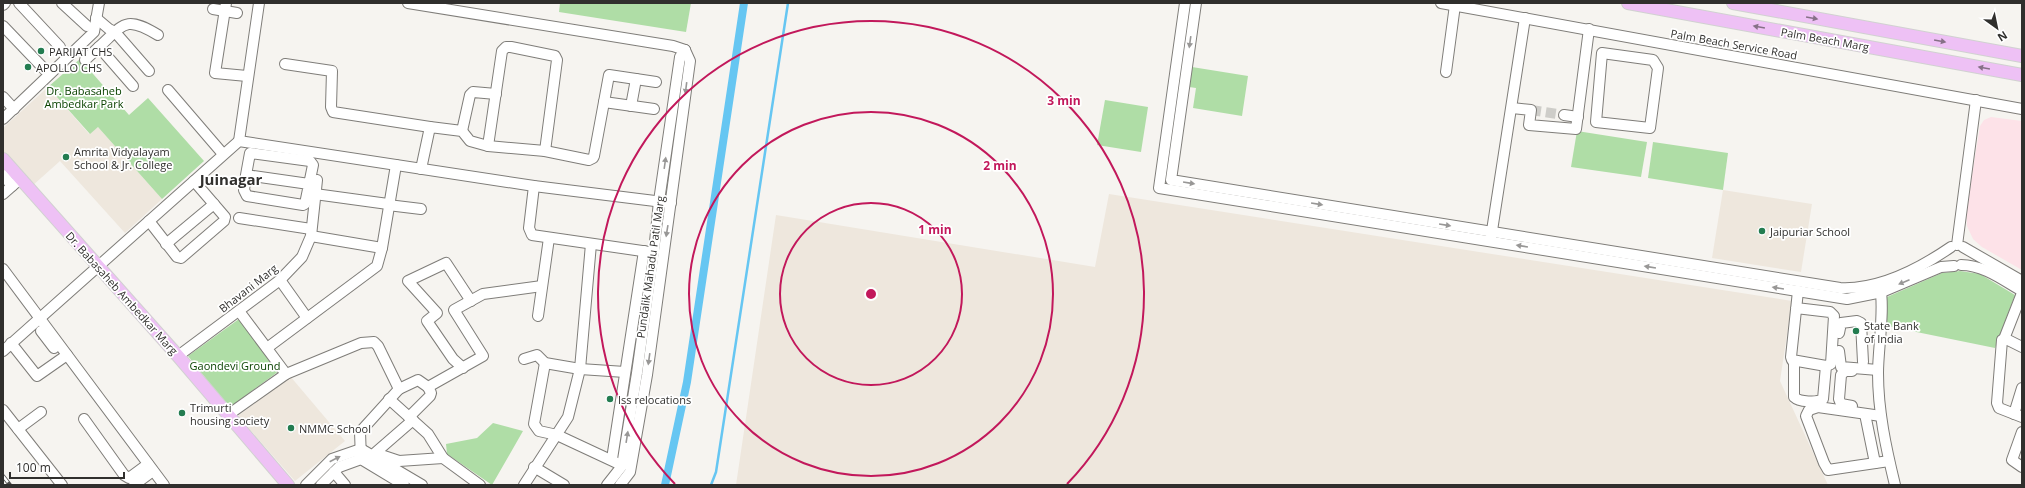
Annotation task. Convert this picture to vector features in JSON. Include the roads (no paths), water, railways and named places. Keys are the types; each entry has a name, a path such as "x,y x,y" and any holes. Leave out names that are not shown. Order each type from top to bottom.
{"main road":[{"name":"Palm Beach Marg","path":"1628,3 2022,75"},
{"name":"Palm Beach Marg","path":"1732,3 2022,56"},
{"name":"Dr. Babasaheb Ambedkar Marg","path":"3,159 16,183 98,266 288,484"}],"street":[{"path":"19,3 60,47"},
{"path":"62,3 87,26"},
{"path":"3,119 94,32 99,3"},
{"path":"3,351 239,141 247,76 259,3"},
{"path":"408,3 673,46 685,50"},
{"path":"1159,188 1184,3"},
{"path":"1171,180 1196,3"},
{"name":"Palm Beach Service Road","path":"1441,3 2022,109"},
{"path":"1446,72 1455,5"},
{"path":"225,7 215,73 247,76"},
{"path":"213,9 225,7 237,12"},
{"path":"96,18 109,29 116,32 149,71"},
{"path":"1492,236 1525,18"},
{"path":"84,60 116,32 119,27 127,24 140,25 158,35"},
{"path":"3,26 49,74"},
{"path":"1512,108 1531,110 1529,125 1575,131 1589,29"},
{"path":"1641,58 1646,40"},
{"path":"99,47 133,86"},
{"path":"488,146 500,59 502,51 506,47 555,56 557,60 544,152"},
{"name":"Pundalik Mahadu Patil Marg","path":"620,485 626,469 659,202 680,57 685,50"},
{"name":"Pundalik Mahadu Patil Marg","path":"654,252 671,203 690,61 685,50"},
{"path":"1602,53 1641,58 1653,60 1658,68 1650,128 1596,122 1602,53"},
{"path":"285,64 332,71 331,108 333,112 462,131 470,141 488,146 544,152 589,160 593,158 609,75 656,82"},
{"path":"632,106 636,79"},
{"path":"168,90 223,154"},
{"path":"462,131 470,95 473,92 496,94"},
{"path":"3,97 14,108"},
{"path":"1958,266 1967,257 1957,246 1976,100"},
{"path":"604,102 654,109"},
{"path":"1564,115 1578,117"},
{"path":"422,169 430,127"},
{"path":"239,141 534,186 671,203"},
{"path":"250,153 310,161 313,165 313,188 305,204 303,205 247,196 244,190 246,175 250,153"},
{"name":"Bhavani Marg","path":"178,356 280,280 302,257 311,233 313,188 320,154"},
{"path":"267,348 377,266 382,248 388,204 396,165"},
{"path":"3,175 16,183 3,194"},
{"path":"246,175 388,204 421,209"},
{"path":"149,221 177,257 181,258 224,221 225,217 194,180"},
{"path":"1159,188 1171,180 1847,299 1941,267 1972,265 1982,268 2022,292 2004,339 1997,404 1999,408 2018,416 2022,388"},
{"path":"534,186 530,231 535,237 654,252 625,372 612,459"},
{"path":"1159,188 1840,288 1880,288 1929,263 1957,246"},
{"path":"166,244 214,204"},
{"path":"239,218 382,248"},
{"path":"538,316 549,238"},
{"path":"524,485 534,467 568,417 580,369 591,244"},
{"path":"1957,246 1947,252 1947,259 1958,266"},
{"path":"1957,246 2022,281"},
{"path":"463,368 453,358 427,321 437,313 408,281 446,263 471,301"},
{"path":"3,269 40,317 65,357"},
{"path":"280,280 307,318"},
{"path":"428,387 483,356 454,310 483,294 542,286"},
{"path":"1880,288 1878,371 1880,413 1895,485"},
{"path":"1798,291 1791,357 1794,362 1794,397 1798,400 1819,401 1823,399 1826,366"},
{"path":"1794,362 1826,366 1831,364 1833,361 1834,316 1830,312 1796,308"},
{"path":"239,311 286,374"},
{"path":"1863,362 1861,323 1857,321 1841,322 1839,324 1840,367 1878,371"},
{"path":"41,331 65,357 164,485"},
{"path":"2004,339 2022,347"},
{"path":"228,415 286,374 369,341 374,342 378,346 399,389"},
{"path":"11,343 37,376 65,357"},
{"path":"524,359 537,355 545,364 580,369 625,372"},
{"path":"545,364 534,424 539,431 557,435 612,459 626,469"},
{"path":"1878,371 1845,371 1842,373 1839,402 1880,413"},
{"path":"361,454 360,432 399,389 418,380 428,387 430,396 411,419 375,453"},
{"path":"389,399 428,434 443,458 480,485"},
{"path":"1880,413 1865,414 1818,407 1809,410 1806,416 1828,470 1889,461"},
{"path":"19,428 41,412"},
{"path":"6,414 19,428 62,485"},
{"path":"1865,414 1875,463"},
{"path":"84,419 124,475 128,478 151,467"},
{"path":"1869,434 1883,431"},
{"path":"2022,432 2012,460 2022,467"},
{"path":"306,485 332,459 375,453 399,460 443,458"},
{"path":"321,485 339,467 361,454"},
{"path":"361,454 404,485"},
{"path":"361,454 422,485"},
{"path":"134,485 151,467"},
{"path":"534,467 564,485"},
{"name":"Pundalik Mahadu Patil Marg","path":"607,485 626,469"},
{"path":"334,472 345,485"}],"waterway":[{"path":"665,485 687,382 744,3"},
{"path":"711,485 716,472 788,3"}],"tunnel":[{"path":"1531,110 1564,115"}],"railway":[{"path":"3,476 10,485"}],"place":[{"name":"PARIJAT CHS","path":"41,51"},
{"name":"APOLLO CHS","path":"28,67"},
{"name":"Amrita Vidyalayam School & Jr. College","path":"66,157"},
{"name":"Jaipuriar School","path":"1762,231"},
{"name":"State Bank of India","path":"1856,331"},
{"name":"Iss relocations","path":"610,399"},
{"name":"Trimurti housing society","path":"182,413"},
{"name":"NMMC School","path":"291,428"}],"district":[{"name":"Juinagar","path":"231,179"}],"park label":[{"name":"Dr. Babasaheb Ambedkar Park","path":"84,96"},
{"name":"Gaondevi Ground","path":"235,365"}]}
